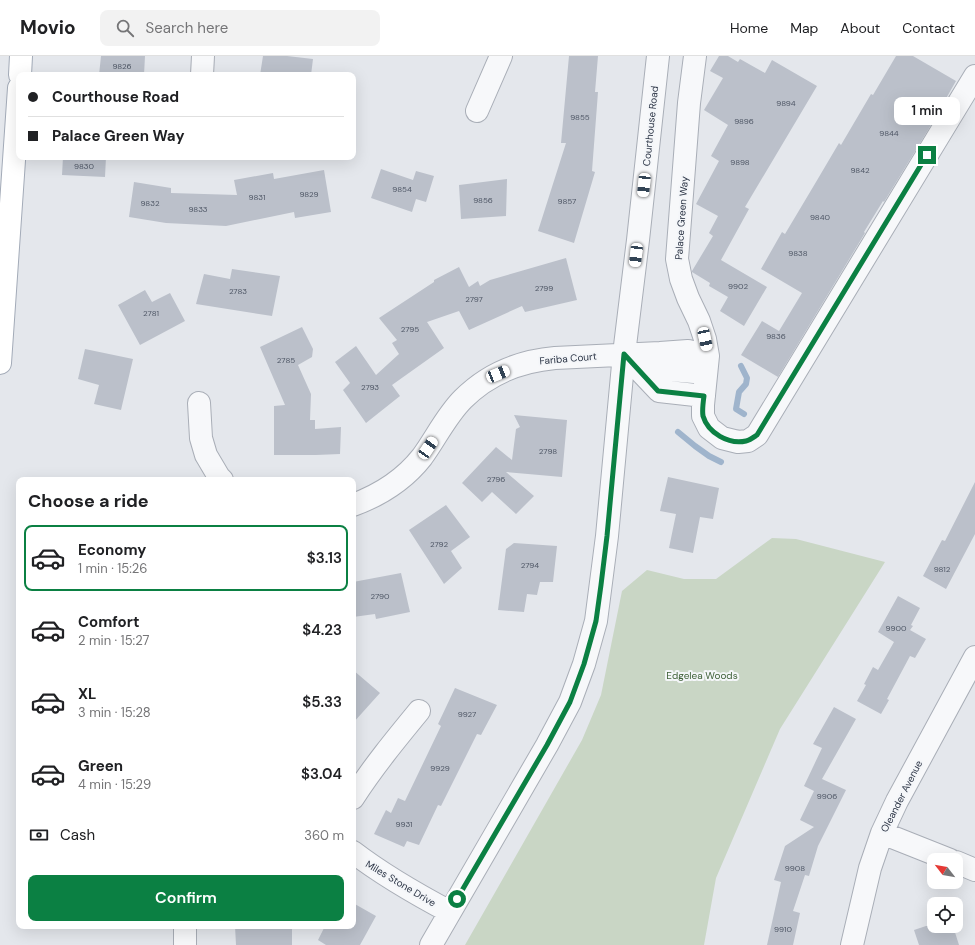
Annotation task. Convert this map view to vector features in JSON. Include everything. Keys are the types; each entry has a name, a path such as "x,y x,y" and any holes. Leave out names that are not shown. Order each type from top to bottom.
{"main road":[{"path":"20,72 21,56"},
{"path":"0,363 16,131"}],"street":[{"path":"202,72 203,56"},
{"path":"477,111 502,56"},
{"name":"Courthouse Road","path":"431,945 547,745 570,702 584,664 596,621 607,536 624,354 658,56"},
{"name":"Palace Green Way","path":"695,56 689,103 677,259 681,279 705,339 707,364 703,404 704,416 709,428 722,438 738,442 748,441 757,435 975,76"},
{"path":"624,354 658,369 707,364"},
{"path":"624,354 658,391 704,396"},
{"name":"Fariba Court","path":"356,504 385,491 409,471 422,456 449,416 462,400 480,384 521,364 541,359 624,354"},
{"path":"199,403 201,438 206,455 220,477"},
{"name":"Oleander Avenue","path":"852,945 870,868 882,833 897,801 975,657"},
{"path":"356,793 388,748 419,711"},
{"path":"882,833 932,853"},
{"name":"Miles Stone Drive","path":"356,854 399,884 450,912"},
{"path":"963,865 975,870"},
{"path":"185,929 185,945"}],"green space":[{"name":"Edgelea Woods","path":"772,538 796,539 885,562 780,729 716,878 704,945 465,945 582,740 601,695 622,591 647,570 684,579 716,579"}],"building":[{"path":"101,56 145,56 144,72 99,72"},
{"path":"263,56 287,56 313,59 311,72 260,72"},
{"path":"569,56 598,56 595,92 598,92 592,171 595,172 574,243 538,231 566,143 561,143"},
{"path":"719,56 728,56 738,62 740,59 765,73 772,60 817,86 745,207 749,209 721,260 767,287 744,326 720,311 728,297 709,286 710,283 692,272 713,236 709,233 718,216 696,204 719,161 711,156 728,125 704,110 723,78 710,71"},
{"path":"896,56 913,56 956,81 928,130 864,232 865,233 778,377 741,355 762,321 779,331 802,293 761,269 782,232 785,234 839,143 841,145 871,94 873,95"},
{"path":"63,160 106,160 105,177 62,175"},
{"path":"381,169 413,180 416,171 434,176 426,202 416,199 412,212 371,198"},
{"path":"324,170 331,212 295,218 294,212 226,226 166,223 129,217 134,182 171,188 171,193 237,195 234,180 273,173 274,179"},
{"path":"507,179 506,216 461,219 459,185"},
{"path":"566,258 577,300 525,312 522,306 469,330 459,311 427,322 444,348 392,385 400,396 366,423 343,390 350,383 335,362 356,346 376,375 399,354 392,343 397,340 379,318 434,282 434,280 459,267 469,287 478,281 480,286 490,280"},
{"path":"232,269 280,276 272,316 196,304 204,274 230,279"},
{"path":"145,290 152,302 170,293 185,321 140,345 118,305"},
{"path":"302,327 313,349 312,357 298,365 311,394 310,420 315,420 315,429 341,427 340,454 274,455 274,406 285,405 260,347"},
{"path":"85,349 133,359 121,410 94,404 99,385 78,379"},
{"path":"514,415 567,420 562,477 506,472 534,496 516,514 492,492 482,502 462,483 496,447 512,460 516,429 520,427"},
{"path":"668,477 719,488 713,519 700,517 693,553 669,548 676,514 660,511"},
{"path":"975,482 975,534 946,589 923,576 942,540 945,541"},
{"path":"446,505 470,537 451,551 462,568 444,584 409,530"},
{"path":"514,543 557,546 553,582 540,582 537,595 527,594 524,612 498,610 506,549"},
{"path":"401,573 410,612 376,619 375,614 356,617 356,581"},
{"path":"898,596 920,608 910,630 926,639 915,658 910,656 887,699 889,700 881,714 857,701 866,685 864,684 873,667 878,670 894,642 878,632"},
{"path":"356,673 380,693 356,720"},
{"path":"455,688 497,705 481,735 477,734 441,806 438,805 419,845 407,841 404,847 374,834 386,810 391,813 398,798 405,801 441,726 438,724"},
{"path":"834,707 856,719 822,779 846,790 818,846 809,876 805,875 793,911 800,913 793,945 767,945 781,882 774,880 785,846 814,827 800,820 814,791 804,786 822,748 813,744"},
{"path":"356,905 376,916 360,945 326,945 318,940 324,929 356,929"},
{"path":"927,926 927,933 955,933 959,945 919,945 914,930"},
{"path":"235,929 292,929 292,945 236,945"}],"waterway":[{"path":"741,366 747,378 746,384 739,392 736,409 744,414"},
{"path":"678,432 709,456 721,462"}],"route":[{"path":"457,899 547,745 570,702 584,664 596,621 601,585 624,354 658,391 704,396 704,416 709,428 722,438 738,442 748,441 757,435 927,155"}]}
